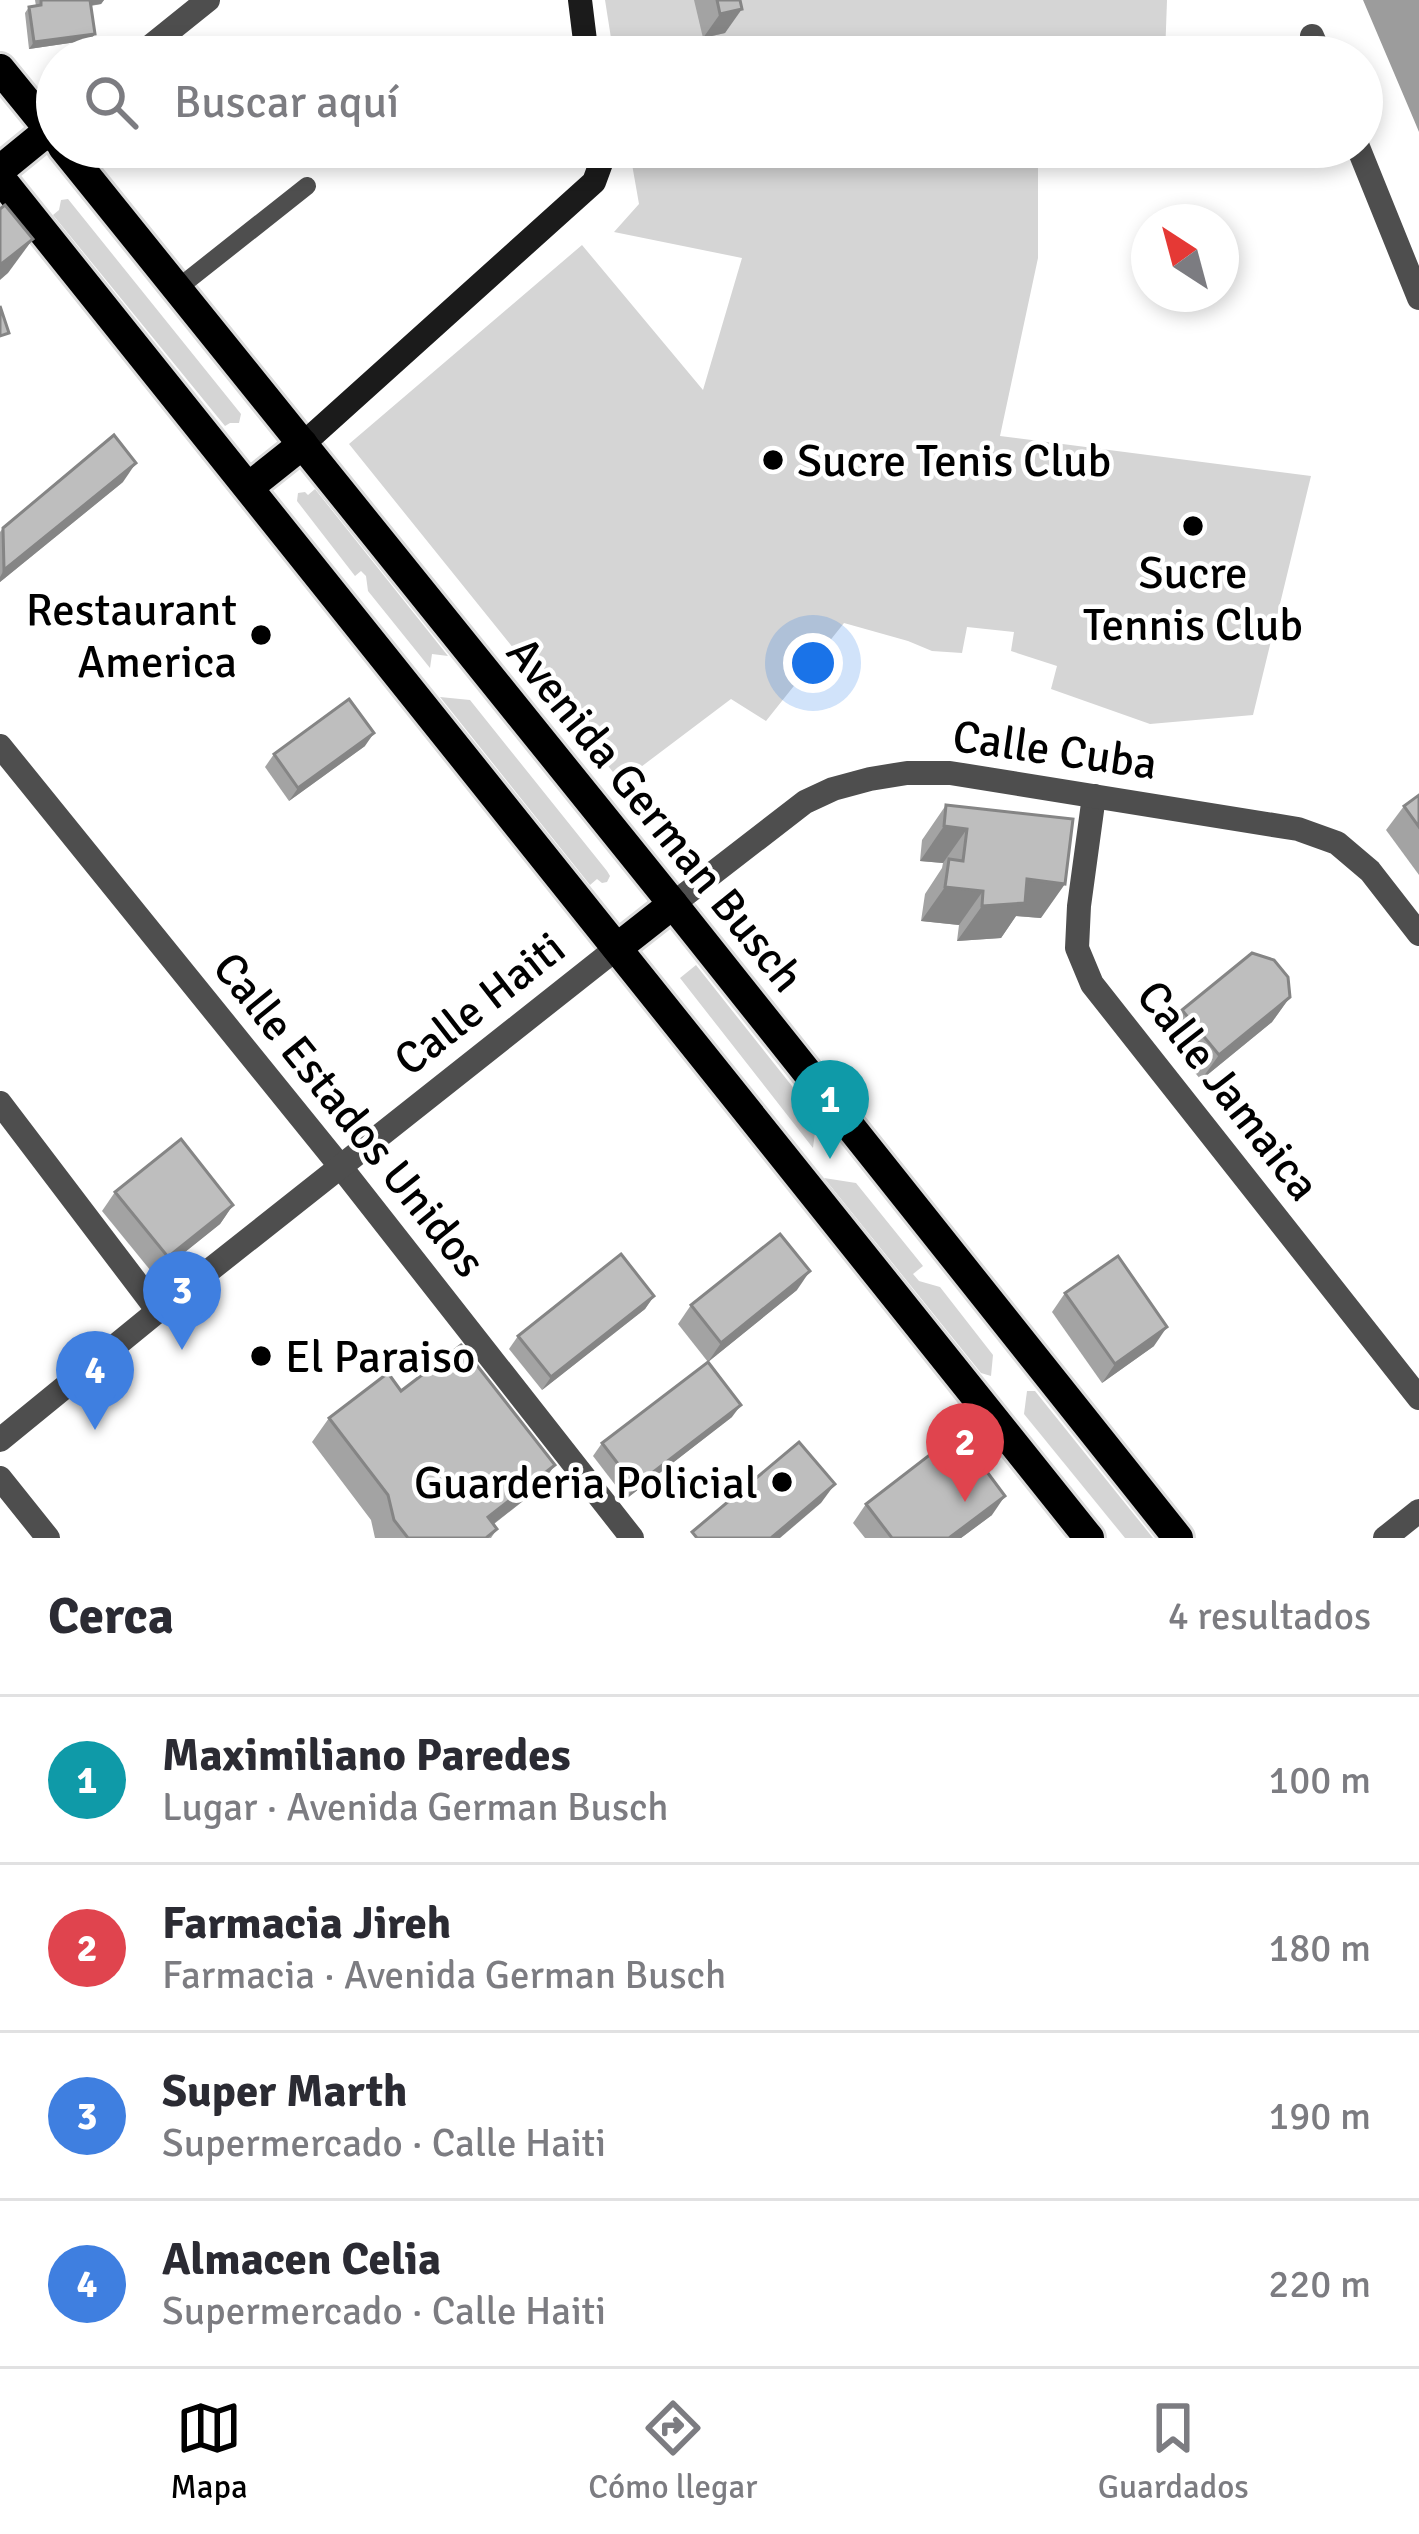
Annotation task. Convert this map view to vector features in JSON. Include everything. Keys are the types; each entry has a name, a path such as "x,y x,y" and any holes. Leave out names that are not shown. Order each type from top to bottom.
{"main road":[{"path":"580,0 584,36"},
{"name":"Avenida German Busch","path":"0,69 36,111"},
{"path":"36,149 0,174 1089,1538"},
{"name":"Avenida German Busch","path":"83,168 1178,1538"},
{"path":"249,488 594,182 599,168"},
{"path":"617,948 673,904"}],"street":[{"path":"163,36 208,0"},
{"path":"1366,168 1419,298"},
{"name":"Calle Estados Unidos","path":"0,746 340,1166 632,1538"},
{"name":"Calle Cuba","path":"673,904 805,802 870,779 950,773 1298,829 1337,843 1370,871 1419,934"},
{"name":"Calle Jamaica","path":"1094,796 1077,948 1092,984 1419,1398"},
{"name":"Calle Haiti","path":"0,1440 617,948"},
{"path":"0,1102 158,1311"},
{"path":"0,1478 48,1538"},
{"path":"1385,1538 1419,1511"}],"lane":[{"path":"178,288 307,185"}],"shaded area":[{"path":"605,0 1167,0 1166,36 611,36"},
{"path":"1363,0 1419,0 1419,132 1383,47 1383,36 1378,36"},
{"name":"Sucre Tenis Club","path":"633,168 1038,168 1038,258 1000,436 1311,476 1253,715 1150,724 1051,689 1057,666 1011,651 1014,632 967,627 962,653 932,651 844,623 766,721 731,699 621,782 349,444 582,245 703,390 742,258 614,232 639,204"},
{"path":"68,199 241,414 239,423 225,426 53,215 61,200"},
{"path":"315,489 448,656 432,654 430,668 368,591 366,576 361,571 355,576 297,501 298,493 308,495"},
{"path":"440,697 470,700 607,871 607,882 597,879 590,885"},
{"path":"696,965 830,1134 815,1132 813,1148 680,978"},
{"path":"824,1178 856,1183 923,1266 913,1274 919,1281 940,1287 993,1355 991,1376 981,1373"},
{"path":"1027,1391 1035,1391 1153,1538 1125,1538 1024,1414"}],"building":[{"path":"41,0 90,0 95,34 36,36 34,42 29,7 41,5"},
{"path":"717,0 740,0 742,9 720,14"},
{"path":"5,205 33,239 0,265 0,209"},
{"path":"0,306 9,333 0,336"},
{"path":"114,435 136,463 4,570 3,528"},
{"path":"349,699 374,733 298,788 274,754"},
{"path":"1419,795 1419,827 1404,806"},
{"path":"946,805 1073,819 1065,884 1027,879 1025,903 982,906 983,891 945,887 949,859 963,861 967,829 944,826"},
{"path":"1252,953 1274,960 1288,977 1290,997 1219,1055 1182,1010"},
{"path":"181,1139 233,1205 168,1257 115,1192"},
{"path":"780,1234 810,1271 721,1343 691,1305"},
{"path":"621,1254 654,1296 551,1377 518,1336"},
{"path":"1118,1256 1167,1327 1115,1364 1065,1293"},
{"path":"461,1345 555,1465 488,1517 497,1529 486,1538 408,1538 394,1520 388,1495 329,1418 388,1373 401,1391"},
{"path":"708,1362 741,1405 635,1486 602,1443"},
{"path":"958,1433 1005,1496 949,1538 892,1538 866,1504"},
{"name":"Guarderia Policial","path":"799,1442 835,1484 771,1538 697,1538 692,1532"}],"place":[{"name":"Sucre Tenis Club","path":"773,460"},
{"name":"Sucre Tennis Club","path":"1193,526"},
{"name":"Restaurant America","path":"261,635"},
{"name":"Maximiliano Paredes","path":"830,1159"},
{"name":"Super Marth","path":"182,1350"},
{"name":"El Paraiso","path":"261,1356"},
{"name":"Almacen Celia","path":"95,1430"},
{"name":"Guarderia Policial","path":"782,1482"},
{"name":"Farmacia Jireh","path":"965,1502"}]}
